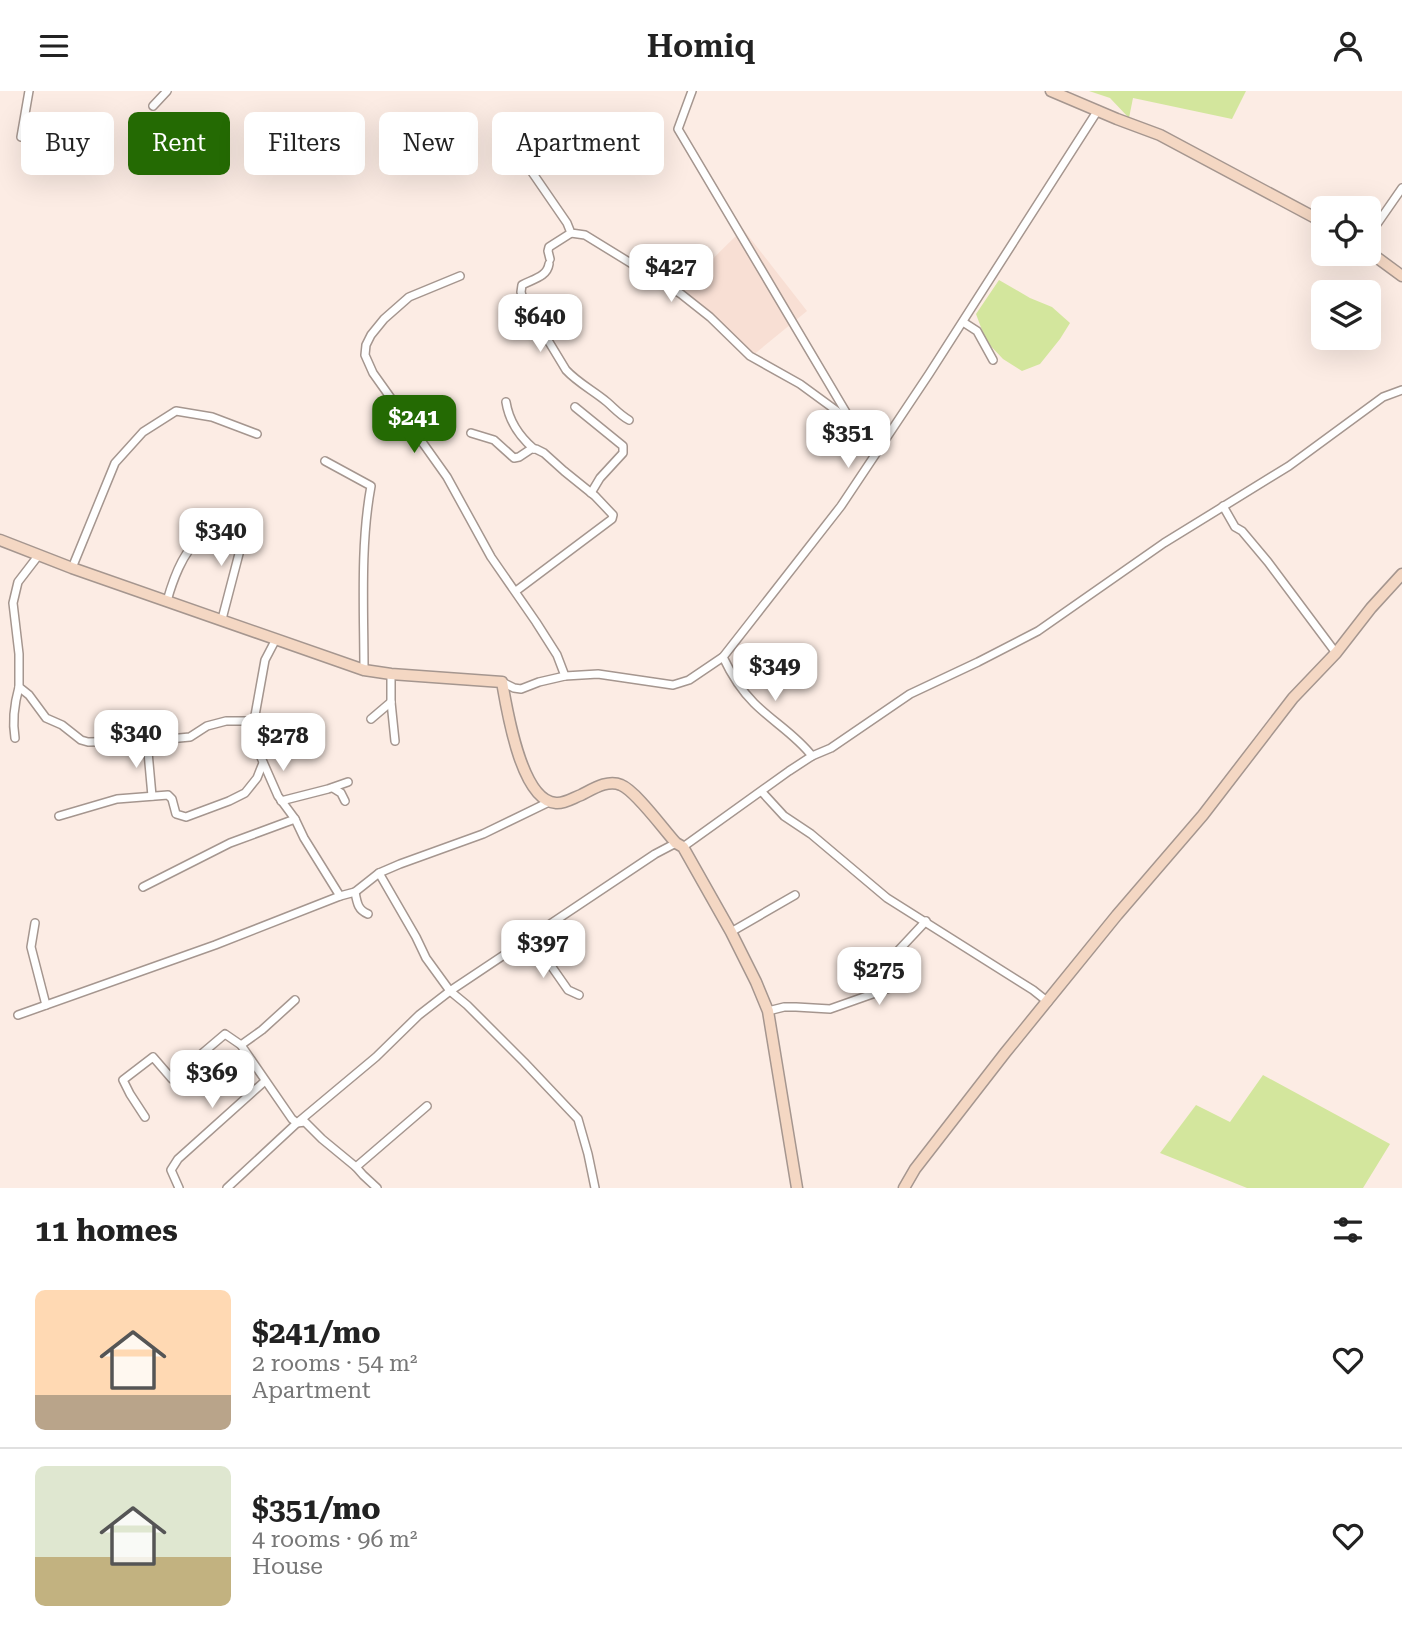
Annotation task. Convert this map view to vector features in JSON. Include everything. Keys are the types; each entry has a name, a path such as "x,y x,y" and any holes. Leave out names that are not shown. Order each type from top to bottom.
{"street":[{"path":"25,112 29,91"},
{"path":"153,106 167,91"},
{"path":"692,91 678,129 852,422"},
{"path":"1051,91 1160,135 1311,216"},
{"path":"0,540 38,556 364,670 502,682 520,689 565,676 598,674 679,684 723,657 841,506 963,322 1098,110"},
{"path":"534,175 572,233"},
{"path":"1381,218 1402,188"},
{"path":"629,420 566,370 523,299 522,285 545,274 549,268 549,247 572,233 585,235 681,294 710,317 750,356 800,384 852,422 880,448"},
{"path":"1381,261 1402,276"},
{"path":"460,276 409,297 395,308 371,335 365,355 373,373 447,477 491,557 557,655 565,676"},
{"path":"963,322 976,331 993,361"},
{"path":"232,1187 297,1123 450,991 655,854 679,845 910,694 1038,631 1164,543 1289,466 1383,397 1402,390"},
{"path":"506,402 507,411 521,436 591,493 613,516 516,591"},
{"path":"575,407 623,446 623,453 600,478 591,493"},
{"path":"72,568 115,463 143,432 176,411 212,417 257,434"},
{"path":"471,433 494,440 514,458 534,449"},
{"path":"325,461 371,486 366,510 364,670"},
{"path":"1223,506 1235,527 1242,531 1268,562 1336,653"},
{"path":"222,619 247,523"},
{"path":"167,601 170,587 183,561 198,540 210,535"},
{"path":"15,739 13,721 19,687 19,654 13,603 18,582 38,556"},
{"path":"904,1188 930,1148 1005,1053 1117,915 1203,815 1293,698 1336,653 1402,574"},
{"path":"276,639 265,660 254,721 256,746 281,801 295,819 340,896"},
{"path":"723,657 733,679 743,692 813,756"},
{"path":"391,674 395,741"},
{"path":"502,682 509,725 525,774 536,792 549,802 558,804 609,783 624,786 679,845 731,932 768,1011 797,1188"},
{"path":"19,687 29,695 46,718 62,725 80,740 147,741 190,737 207,726 226,721 254,721"},
{"path":"371,719 391,702"},
{"path":"147,741 152,796"},
{"path":"59,816 117,799 168,795 172,799 176,814 186,817 245,793 257,778 263,763"},
{"path":"281,801 348,782"},
{"path":"332,788 341,793 345,801"},
{"path":"762,792 785,816 811,834 887,898 1048,1002"},
{"path":"18,1015 215,945 340,896 355,893 379,873 483,834 549,802"},
{"path":"142,887 230,843 295,819"},
{"path":"379,873 426,958 450,991 467,1005 578,1119 595,1188"},
{"path":"355,893 357,904 362,911 368,913"},
{"path":"731,932 796,895"},
{"path":"768,1011 784,1007 830,1009 898,985 903,982 905,975 897,952 926,921"},
{"path":"35,923 31,947 46,1005"},
{"path":"531,937 568,990 579,995"},
{"path":"242,1045 295,1000"},
{"path":"145,1117 124,1080 153,1057 172,1079 225,1034 242,1045 292,1119 297,1123 304,1122 377,1188"},
{"path":"179,1188 172,1170 178,1159 265,1081"},
{"path":"356,1167 427,1106"}],"shaded area":[{"path":"743,229 807,311 752,356 680,291"}],"green space":[{"path":"1089,91 1246,91 1232,119 1133,98 1129,118 1110,98"},
{"path":"999,280 1052,307 1070,323 1040,364 1022,371 1003,359 986,341 976,314"},
{"path":"1263,1075 1390,1144 1363,1188 1247,1188 1160,1153 1196,1105 1230,1122"}]}
